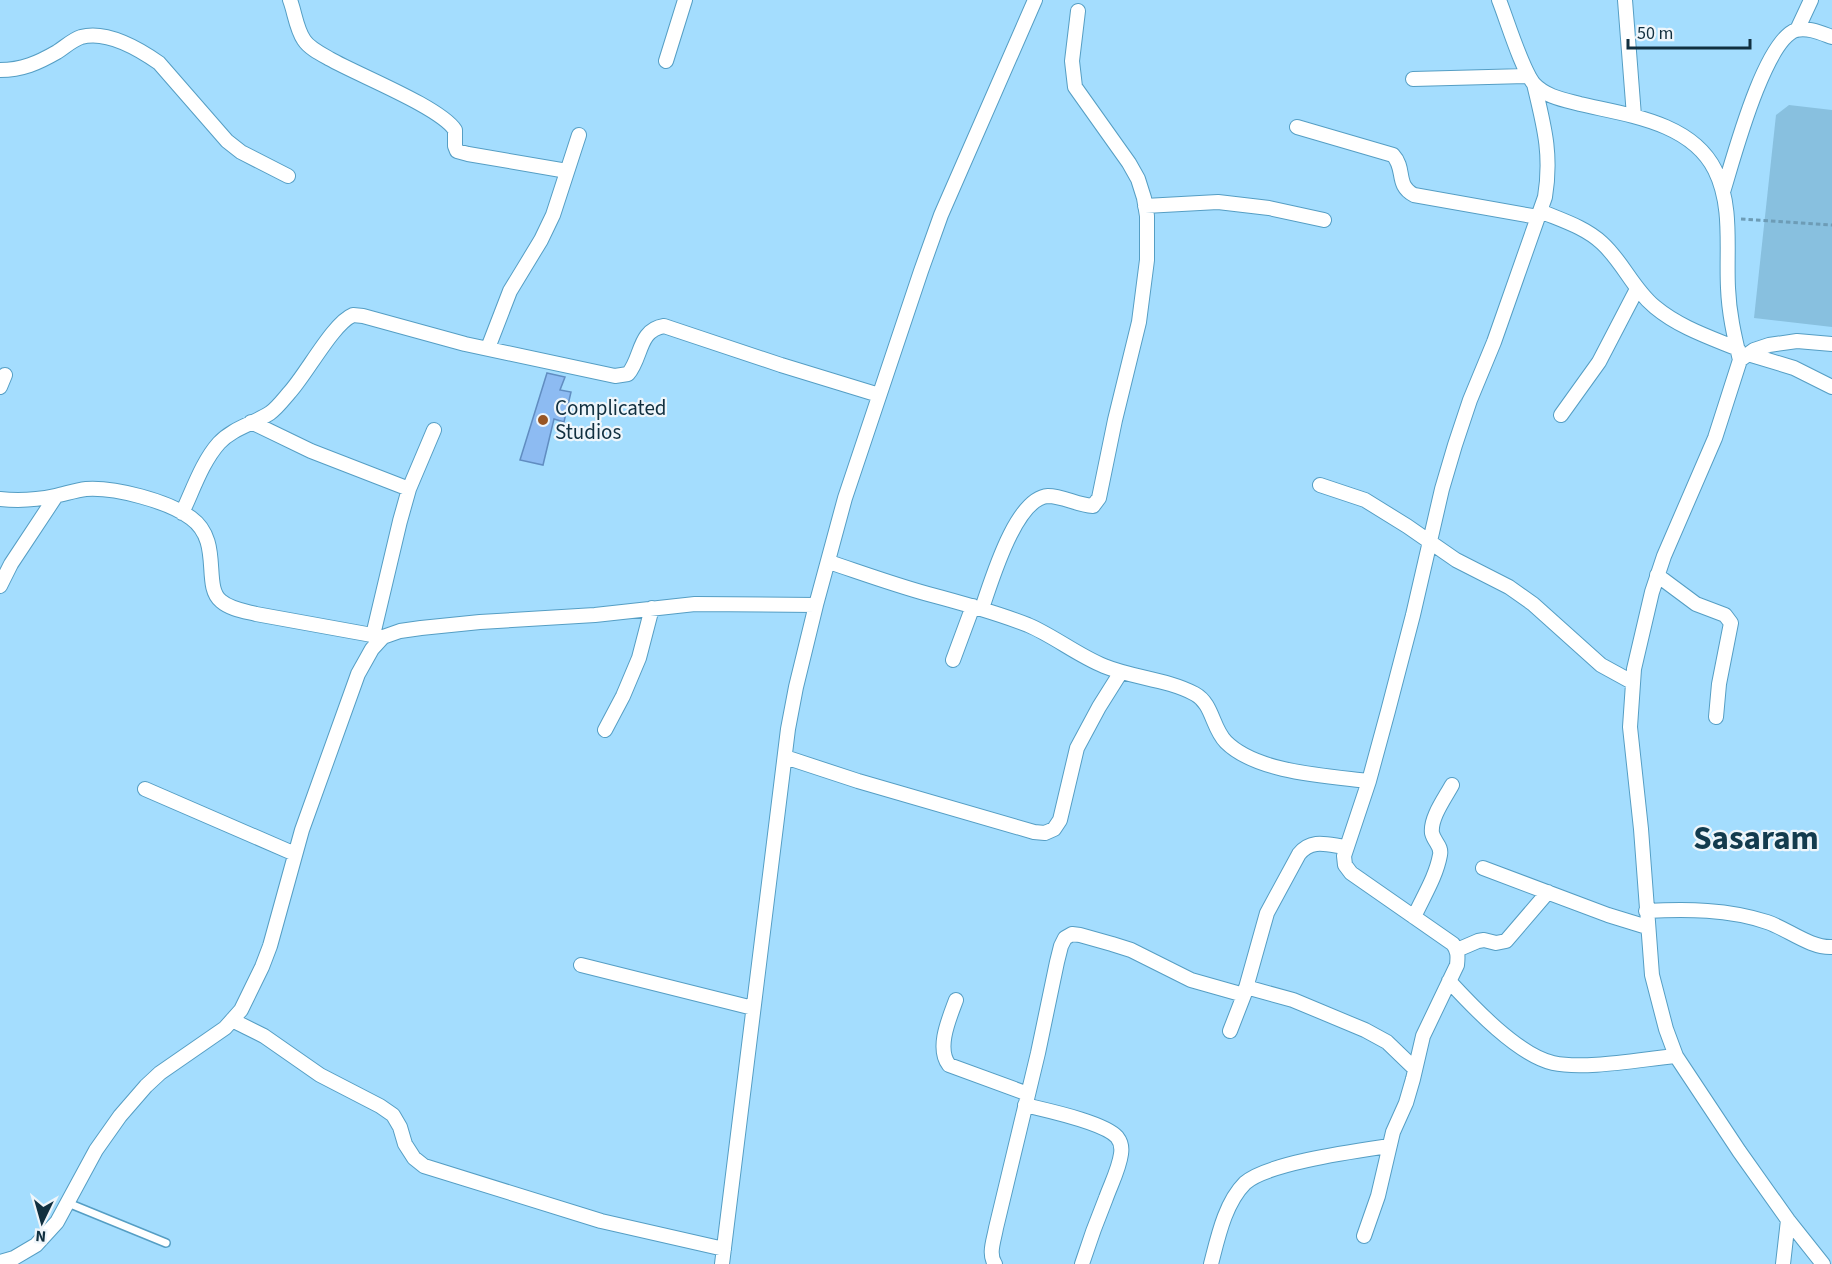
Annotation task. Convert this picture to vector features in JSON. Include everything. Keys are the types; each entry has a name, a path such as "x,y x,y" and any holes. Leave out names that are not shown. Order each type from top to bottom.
{"street":[{"path":"290,0 305,42 341,65 440,116 454,130 454,146 457,151 567,171"},
{"path":"666,61 685,0"},
{"path":"722,1264 785,757 796,687 816,605 845,498 941,215 1035,0"},
{"path":"1364,1236 1378,1196 1392,1132 1406,1103 1426,1028 1457,964 1457,950 1453,944 1351,873 1345,865 1344,856 1369,781 1413,615 1442,489 1470,400 1494,342 1539,214 1549,172 1548,150 1532,80 1499,0"},
{"path":"1625,0 1634,116"},
{"path":"1797,30 1811,0"},
{"path":"953,660 1015,524 1039,498 1050,496 1093,506 1099,498 1139,322 1147,249 1145,206 1138,179 1129,163 1075,87 1072,61 1078,11"},
{"path":"1723,192 1746,117 1779,47 1787,36 1797,30 1812,30 1832,37"},
{"path":"0,70 17,70 37,63 82,37 116,40 148,55 159,63 226,141 241,152 288,176"},
{"path":"1413,79 1532,80 1545,92 1561,99 1634,116 1684,136 1702,152 1715,170 1723,192 1729,314 1742,354 1715,438 1657,575 1637,649 1632,682 1630,737 1641,829 1647,927 1657,1000 1676,1056 1739,1151 1788,1220 1823,1264"},
{"path":"1297,127 1393,154 1398,160 1402,184 1414,195 1539,214 1590,233 1601,242 1641,294 1669,318 1742,354 1794,368 1832,387"},
{"path":"488,348 510,291 541,240 553,215 579,135"},
{"path":"1145,206 1218,202 1269,208 1324,220"},
{"path":"1561,416 1599,362 1637,289"},
{"path":"182,513 198,477 218,444 227,435 278,406 339,326 353,315 488,348 624,376 632,370 644,339 656,327 664,326 879,395"},
{"path":"1742,354 1769,345 1797,342 1832,344"},
{"path":"251,422 293,443 409,489"},
{"path":"0,1262 14,1258 36,1245 57,1222 108,1131 146,1086 168,1067 209,1041 241,1010 262,967 310,804 358,674 378,636 392,554 409,489 434,430"},
{"path":"1320,485 1365,500 1456,560 1509,587 1533,604 1601,665 1632,682"},
{"path":"0,499 21,501 84,489 106,489 129,493 182,513 201,526 207,536 211,551 216,595 221,601 240,610 256,614 378,636 421,628 595,615 652,608 738,603 816,605"},
{"path":"0,586 16,555 56,496"},
{"path":"829,562 927,594 978,607 1030,626 1082,656 1121,672 1182,688 1206,703 1216,727 1226,742 1244,755 1301,773 1369,781"},
{"path":"1657,575 1696,604 1725,615 1731,623 1719,684 1716,717"},
{"path":"604,730 623,696 639,658 652,608"},
{"path":"785,757 858,781 1013,826 1045,833 1054,829 1060,820 1077,748 1121,672"},
{"path":"1414,916 1438,861 1441,850 1432,834 1432,828 1452,785"},
{"path":"146,789 295,854"},
{"path":"1230,1031 1245,991 1268,913 1299,854 1305,846 1313,843 1346,847"},
{"path":"1483,868 1608,915 1647,927"},
{"path":"1457,950 1478,941 1496,943 1506,941 1548,892"},
{"path":"1646,911 1688,909 1750,918 1777,926 1816,945 1832,947"},
{"path":"995,1264 991,1253 1061,946 1065,938 1072,934 1080,934 1131,950 1191,980 1293,1000 1365,1030 1387,1042 1415,1069"},
{"path":"581,965 753,1008"},
{"path":"1449,981 1478,1011 1510,1038 1534,1055 1550,1062 1584,1065 1676,1056"},
{"path":"956,1000 943,1050 944,1059 949,1065 1027,1100 1099,1127 1116,1135 1119,1141 1121,1155 1115,1175 1082,1264"},
{"path":"232,1020 264,1036 320,1075 381,1106 393,1115 414,1158 424,1166 601,1221 724,1249"},
{"path":"1211,1264 1224,1221 1234,1198 1245,1184 1260,1173 1389,1146"},
{"path":"1783,1264 1788,1220"}],"lane":[{"path":"68,1203 166,1243"}],"path":[{"path":"1726,218 1832,225"}],"shaded area":[{"path":"1789,105 1832,110 1832,327 1754,318 1776,115"}],"building":[{"name":"Complicated Studios","path":"547,373 565,377 560,390 571,392 564,422 554,419 543,465 520,460"}],"place":[{"name":"Complicated Studios","path":"543,420"}],"district":[{"name":"Sasaram","path":"1756,838"}]}
